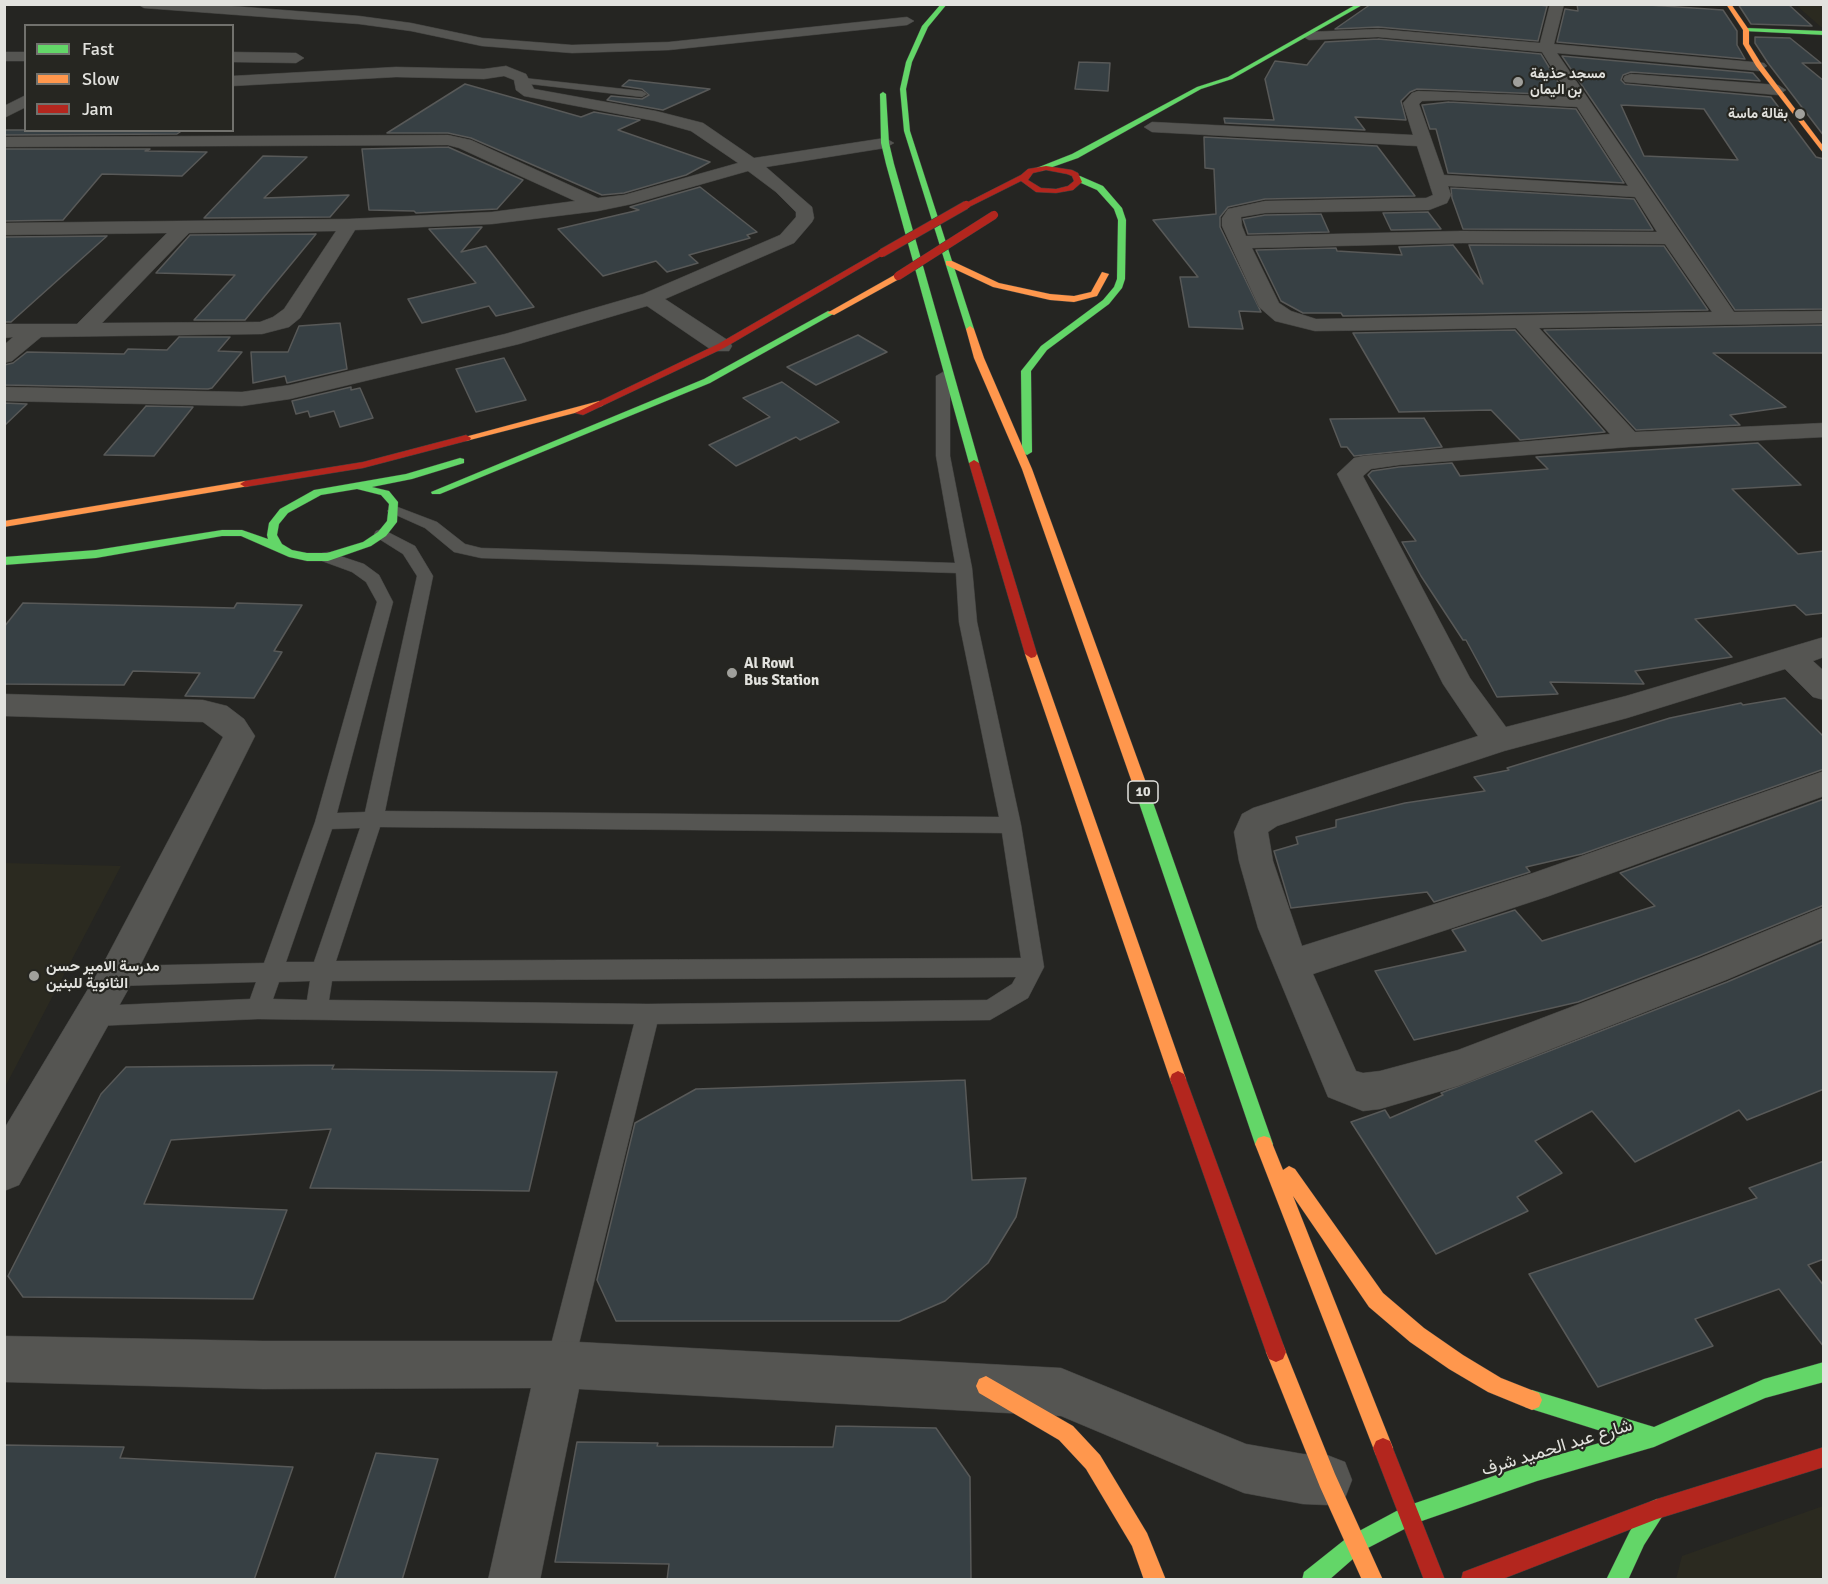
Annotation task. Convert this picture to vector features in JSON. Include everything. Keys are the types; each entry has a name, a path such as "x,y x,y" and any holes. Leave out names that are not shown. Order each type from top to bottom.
{"main road":[{"name":"10","path":"945,4 925,26 909,62 903,101 907,131 979,358 1027,469 1154,823 1259,1131 1435,1580"},
{"path":"526,437 721,346 966,205 1038,169 1075,156 1199,88 1230,78 1309,36 1362,4"},
{"path":"1728,4 1747,33 1824,130"},
{"path":"897,41 911,17"},
{"path":"1747,33 1824,33"},
{"path":"1747,33 1746,44 1759,66 1824,152"},
{"path":"1759,66 1775,68"},
{"path":"1026,200 1075,185 1076,177 1152,127 1225,85 1230,78"},
{"path":"884,79 885,143 943,361 1043,694 1263,1320 1327,1480 1373,1580"},
{"path":"1027,469 1026,370 1044,348 1107,302 1118,288 1121,279 1122,220 1118,208 1100,188 1062,170 1038,169"},
{"path":"1024,177 1026,184 1078,201"},
{"path":"425,495 492,471 707,381 898,276 999,212"},
{"path":"949,262 1009,289 1074,298 1094,294 1101,285 1105,264"},
{"path":"4,524 363,465 599,404"},
{"path":"284,496 408,477 474,457"},
{"path":"4,561 96,554 222,533 243,533 277,546 289,554 328,557 367,544 382,534 392,522 398,505 384,493 357,486"},
{"path":"277,546 272,535 274,523 284,511 318,492"},
{"path":"4,528 193,507"},
{"path":"1259,1131 1376,1300 1417,1335 1495,1385 1548,1406 1654,1437"},
{"name":"شارع عبد الحميد شرف","path":"1312,1580 1355,1544 1411,1514 1537,1472 1654,1437 1764,1389 1824,1372"},
{"path":"986,1386 1066,1433 1093,1462 1140,1540 1155,1580"},
{"path":"1471,1580 1657,1509 1824,1457"},
{"path":"1616,1580 1637,1538 1657,1509"}],"street":[{"path":"144,4 348,19 525,47 620,49 911,17"},
{"path":"1557,4 1546,47 1671,238 1727,318"},
{"path":"412,12 439,33 460,54"},
{"path":"1309,36 1363,32 1759,66"},
{"path":"4,57 24,56"},
{"path":"234,57 308,57"},
{"path":"4,394 223,399 267,396 448,355 650,298 787,239 799,227 806,211 752,164 697,127 656,116 538,95 524,90 524,81 506,71 468,61 430,57"},
{"path":"234,81 396,72 484,74 506,71"},
{"path":"1631,80 1778,90"},
{"path":"1582,102 1449,94 1418,96 1411,103 1442,195 1440,199 1429,204 1302,205 1264,207 1235,213 1231,218 1232,226 1270,307 1298,322 1316,325 1824,317"},
{"path":"4,113 24,101"},
{"path":"1152,127 1425,141"},
{"path":"4,142 448,141 465,144 598,205"},
{"path":"4,229 349,225 492,218 598,205 650,194 752,164 885,143"},
{"path":"1437,180 1641,192"},
{"path":"4,331 262,328 281,322 292,313 349,225"},
{"path":"83,330 183,228"},
{"path":"1239,242 1461,237 1671,238"},
{"path":"650,298 721,346"},
{"path":"1520,321 1629,441"},
{"path":"4,356 35,331"},
{"path":"1499,741 1458,684 1357,492 1350,474 1363,463 1380,460 1629,441 1824,430"},
{"path":"1824,647 1499,741 1265,817 1254,823 1251,832 1256,861 1276,928 1342,1084 1363,1092 1380,1090 1458,1068 1713,969 1824,922"},
{"path":"1791,658 1824,689"},
{"path":"4,705 203,711 216,714 233,727 238,736 95,1016 4,1170"},
{"path":"1291,965 1537,885 1824,783"},
{"path":"4,1359 263,1365 560,1364 986,1386 1061,1392 1244,1468 1303,1479 1327,1480"},
{"path":"514,1580 560,1364"}],"lane":[{"path":"524,81 642,94"},
{"path":"95,1016 258,1009 648,1014 990,1010 1020,991 1033,967 1011,825 968,622 964,568 943,456 943,361"},
{"path":"398,505 431,525 460,548 481,553 964,568"},
{"path":"317,1010 322,971 373,819 425,576 420,564 409,550 382,534"},
{"path":"258,1009 326,822 385,602 373,579 358,568 328,557"},
{"path":"326,822 373,819 1011,825"},
{"path":"116,976 322,971 1033,967"},
{"path":"560,1364 648,1014"}],"shaded area":[{"path":"1796,5 1823,5 1823,28 1821,27"},
{"name":"مدرسة الامير حسن الثانوية للبنين","path":"4,863 121,866 5,1087"},
{"path":"1823,1506 1823,1579 1676,1579 1682,1556"}],"building":[{"path":"1371,4 1533,4 1547,6 1538,41 1378,27 1335,29"},
{"path":"1577,4 1634,4 1723,10 1737,31 1737,45 1745,59 1557,42 1565,9 1578,11"},
{"path":"1738,4 1788,4 1812,26 1751,24"},
{"path":"1755,37 1790,38 1821,63 1802,63 1824,81 1824,136 1768,63 1755,43"},
{"path":"1378,39 1541,54 1566,95 1417,89 1401,101 1406,120 1355,117 1365,130 1225,123 1224,118 1274,120 1265,79 1275,61 1307,65 1325,42"},
{"path":"1562,56 1753,73 1760,81 1631,72 1623,75 1621,80 1625,84 1771,97 1816,157 1824,159 1824,309 1735,310","holes":["1621,105 1704,109 1738,160 1644,156"]},
{"path":"1079,62 1110,63 1108,91 1075,89"},
{"path":"629,80 710,89 663,110 607,100 611,96 642,99 649,95 642,89 622,86"},
{"path":"465,84 581,117 594,112 640,120 618,130 710,162 686,175 624,193 602,195 471,138 448,133 387,133"},
{"path":"1449,102 1576,109 1624,183 1448,173 1436,129 1430,129 1422,105"},
{"path":"4,130 180,132 177,134 4,135"},
{"path":"1204,137 1377,146 1415,196 1265,199 1228,207 1220,217 1220,227 1261,312 1239,311 1243,329 1189,327 1180,277 1198,277 1153,220 1216,214 1214,169 1205,168"},
{"path":"448,147 523,180 497,209 416,213 414,211 369,210 362,149"},
{"path":"4,149 150,149 145,151 207,152 182,176 102,174 63,220 4,221"},
{"path":"263,156 307,157 264,198 349,195 330,217 204,218"},
{"path":"700,187 757,232 747,235 750,238 689,255 698,263 667,272 656,261 603,276 558,229 639,210 630,207"},
{"path":"1451,188 1634,199 1653,230 1463,229 1452,198"},
{"path":"1428,212 1441,229 1391,230 1383,213"},
{"path":"1321,214 1329,232 1248,234 1243,219 1265,215"},
{"path":"482,227 461,252 486,246 534,307 496,316 489,306 422,323 408,299 476,283 429,229"},
{"path":"316,234 245,320 194,320 235,275 156,273 190,235"},
{"path":"107,236 11,322 4,322 4,237"},
{"path":"1453,245 1483,284 1469,245 1664,246 1708,310 1343,316 1341,313 1303,313 1281,301 1256,250 1336,248 1337,251 1402,255 1399,247"},
{"path":"340,323 347,369 287,383 285,376 253,383 251,352 288,352 299,326"},
{"path":"1824,325 1824,353 1713,353 1786,407 1730,415 1740,425 1636,430 1544,330"},
{"path":"1515,330 1605,432 1520,440 1491,410 1399,412 1353,333"},
{"path":"858,335 887,352 816,385 787,367"},
{"path":"179,337 230,337 218,351 242,352 212,388 208,389 4,385 4,365 13,363 27,352 124,354 128,349 167,350"},
{"path":"504,358 526,400 476,412 456,369"},
{"path":"782,382 839,422 800,440 796,437 736,466 709,445 770,417 743,398"},
{"path":"351,387 351,390 360,388 373,418 340,427 334,411 310,417 308,411 296,414 292,401"},
{"path":"4,403 27,404 4,426"},
{"path":"146,406 193,407 154,456 104,455"},
{"path":"1424,418 1442,447 1354,456 1347,447 1341,447 1330,419"},
{"path":"1758,443 1801,485 1732,489 1798,554 1824,551 1824,613 1806,615 1795,605 1695,619 1732,657 1635,671 1644,684 1550,682 1558,694 1497,697 1466,640 1463,640 1421,576 1402,542 1416,541 1368,475 1372,471 1399,467 1452,463 1460,476 1548,469 1536,457"},
{"path":"23,603 234,608 237,603 302,605 274,651 282,652 254,698 185,696 200,673 133,671 124,685 4,684 4,627"},
{"path":"1785,698 1824,737 1824,769 1582,854 1526,867 1530,872 1434,902 1427,892 1291,908 1274,851 1298,844 1296,837 1336,827 1336,820 1405,803 1485,791 1474,777 1509,770 1507,768 1670,718 1741,703 1743,705"},
{"path":"1824,799 1824,905 1699,956 1578,1002 1414,1040 1375,971 1466,951 1452,930 1515,910 1542,941 1655,906 1620,873"},
{"path":"1824,941 1824,1089 1747,1120 1739,1110 1635,1162 1592,1111 1535,1141 1562,1173 1517,1197 1528,1211 1436,1254 1351,1122 1385,1110 1390,1118 1443,1095 1441,1093 1727,982"},
{"path":"334,1065 332,1069 557,1072 529,1191 310,1188 331,1129 171,1140 144,1204 287,1210 253,1299 23,1297 8,1276 101,1094 126,1067"},
{"path":"965,1080 972,1180 1026,1178 1016,1217 988,1263 945,1301 899,1321 616,1321 597,1280 635,1123 696,1089"},
{"path":"1824,1161 1824,1259 1808,1265 1824,1286 1824,1347 1779,1289 1695,1319 1713,1346 1598,1387 1529,1274 1757,1198 1749,1188"},
{"path":"836,1426 936,1428 970,1477 971,1580 667,1580 669,1564 555,1562 577,1442 658,1443 657,1446 833,1447"},
{"path":"4,1445 124,1447 120,1458 293,1467 254,1580 4,1580"},
{"path":"376,1453 438,1459 402,1580 334,1580"}],"traffic: fast":[{"path":"945,4 925,26 909,62 903,89 907,131 970,329"},
{"path":"1038,169 1075,156 1199,88 1230,78 1362,4"},
{"path":"1746,30 1824,33"},
{"path":"883,94 885,143 890,164 974,463"},
{"path":"1027,452 1026,371 1044,348 1106,302 1118,288 1121,279 1122,220 1118,208 1100,188 1077,178"},
{"path":"436,492 707,381 831,313"},
{"path":"358,486 408,477 460,461"},
{"path":"357,486 385,493 394,504 392,522 382,534 367,544 328,557 307,557 289,553 277,546 272,535 274,523 284,511 318,492 357,486"},
{"path":"4,561 96,554 222,533 242,533 277,546"},
{"path":"1142,791 1264,1144"},
{"path":"1312,1580 1355,1544 1411,1514 1537,1471 1654,1437 1764,1389 1824,1372"},
{"path":"1532,1400 1654,1437"},
{"path":"1616,1580 1637,1538 1657,1509"}],"traffic: slow":[{"path":"1728,4 1746,30 1746,44 1759,66 1824,152"},
{"path":"949,263 996,285 1050,297 1074,299 1094,294 1105,274"},
{"path":"831,313 898,276"},
{"path":"970,329 979,358 1027,469 1142,791"},
{"path":"466,438 599,404"},
{"path":"4,524 245,484"},
{"path":"1031,654 1178,1079"},
{"path":"1264,1144 1383,1448"},
{"path":"1289,1175 1376,1300 1417,1335 1456,1362 1495,1385 1532,1400"},
{"path":"1276,1352 1327,1480 1373,1580"},
{"path":"986,1386 1066,1433 1093,1462 1140,1540 1155,1580"}],"traffic: jam":[{"path":"1046,168 1069,172 1075,175 1078,182 1070,188 1056,191 1039,190 1024,181 1024,177 1031,171 1046,168"},
{"path":"966,205 1024,177"},
{"path":"882,253 966,205"},
{"path":"898,276 994,215"},
{"path":"580,413 721,346 882,253"},
{"path":"245,484 363,465 466,438"},
{"path":"974,463 1031,654"},
{"path":"1178,1079 1276,1352"},
{"path":"1383,1448 1435,1580"},
{"path":"1471,1580 1657,1509 1824,1457"}],"place":[{"name":"مسجد حذيفة بن اليمان","path":"1518,82"},
{"name":"بقالة ماسة","path":"1800,114"},
{"name":"Al Rowl Bus Station","path":"732,673"},
{"name":"مدرسة الامير حسن الثانوية للبنين","path":"34,976"}]}
